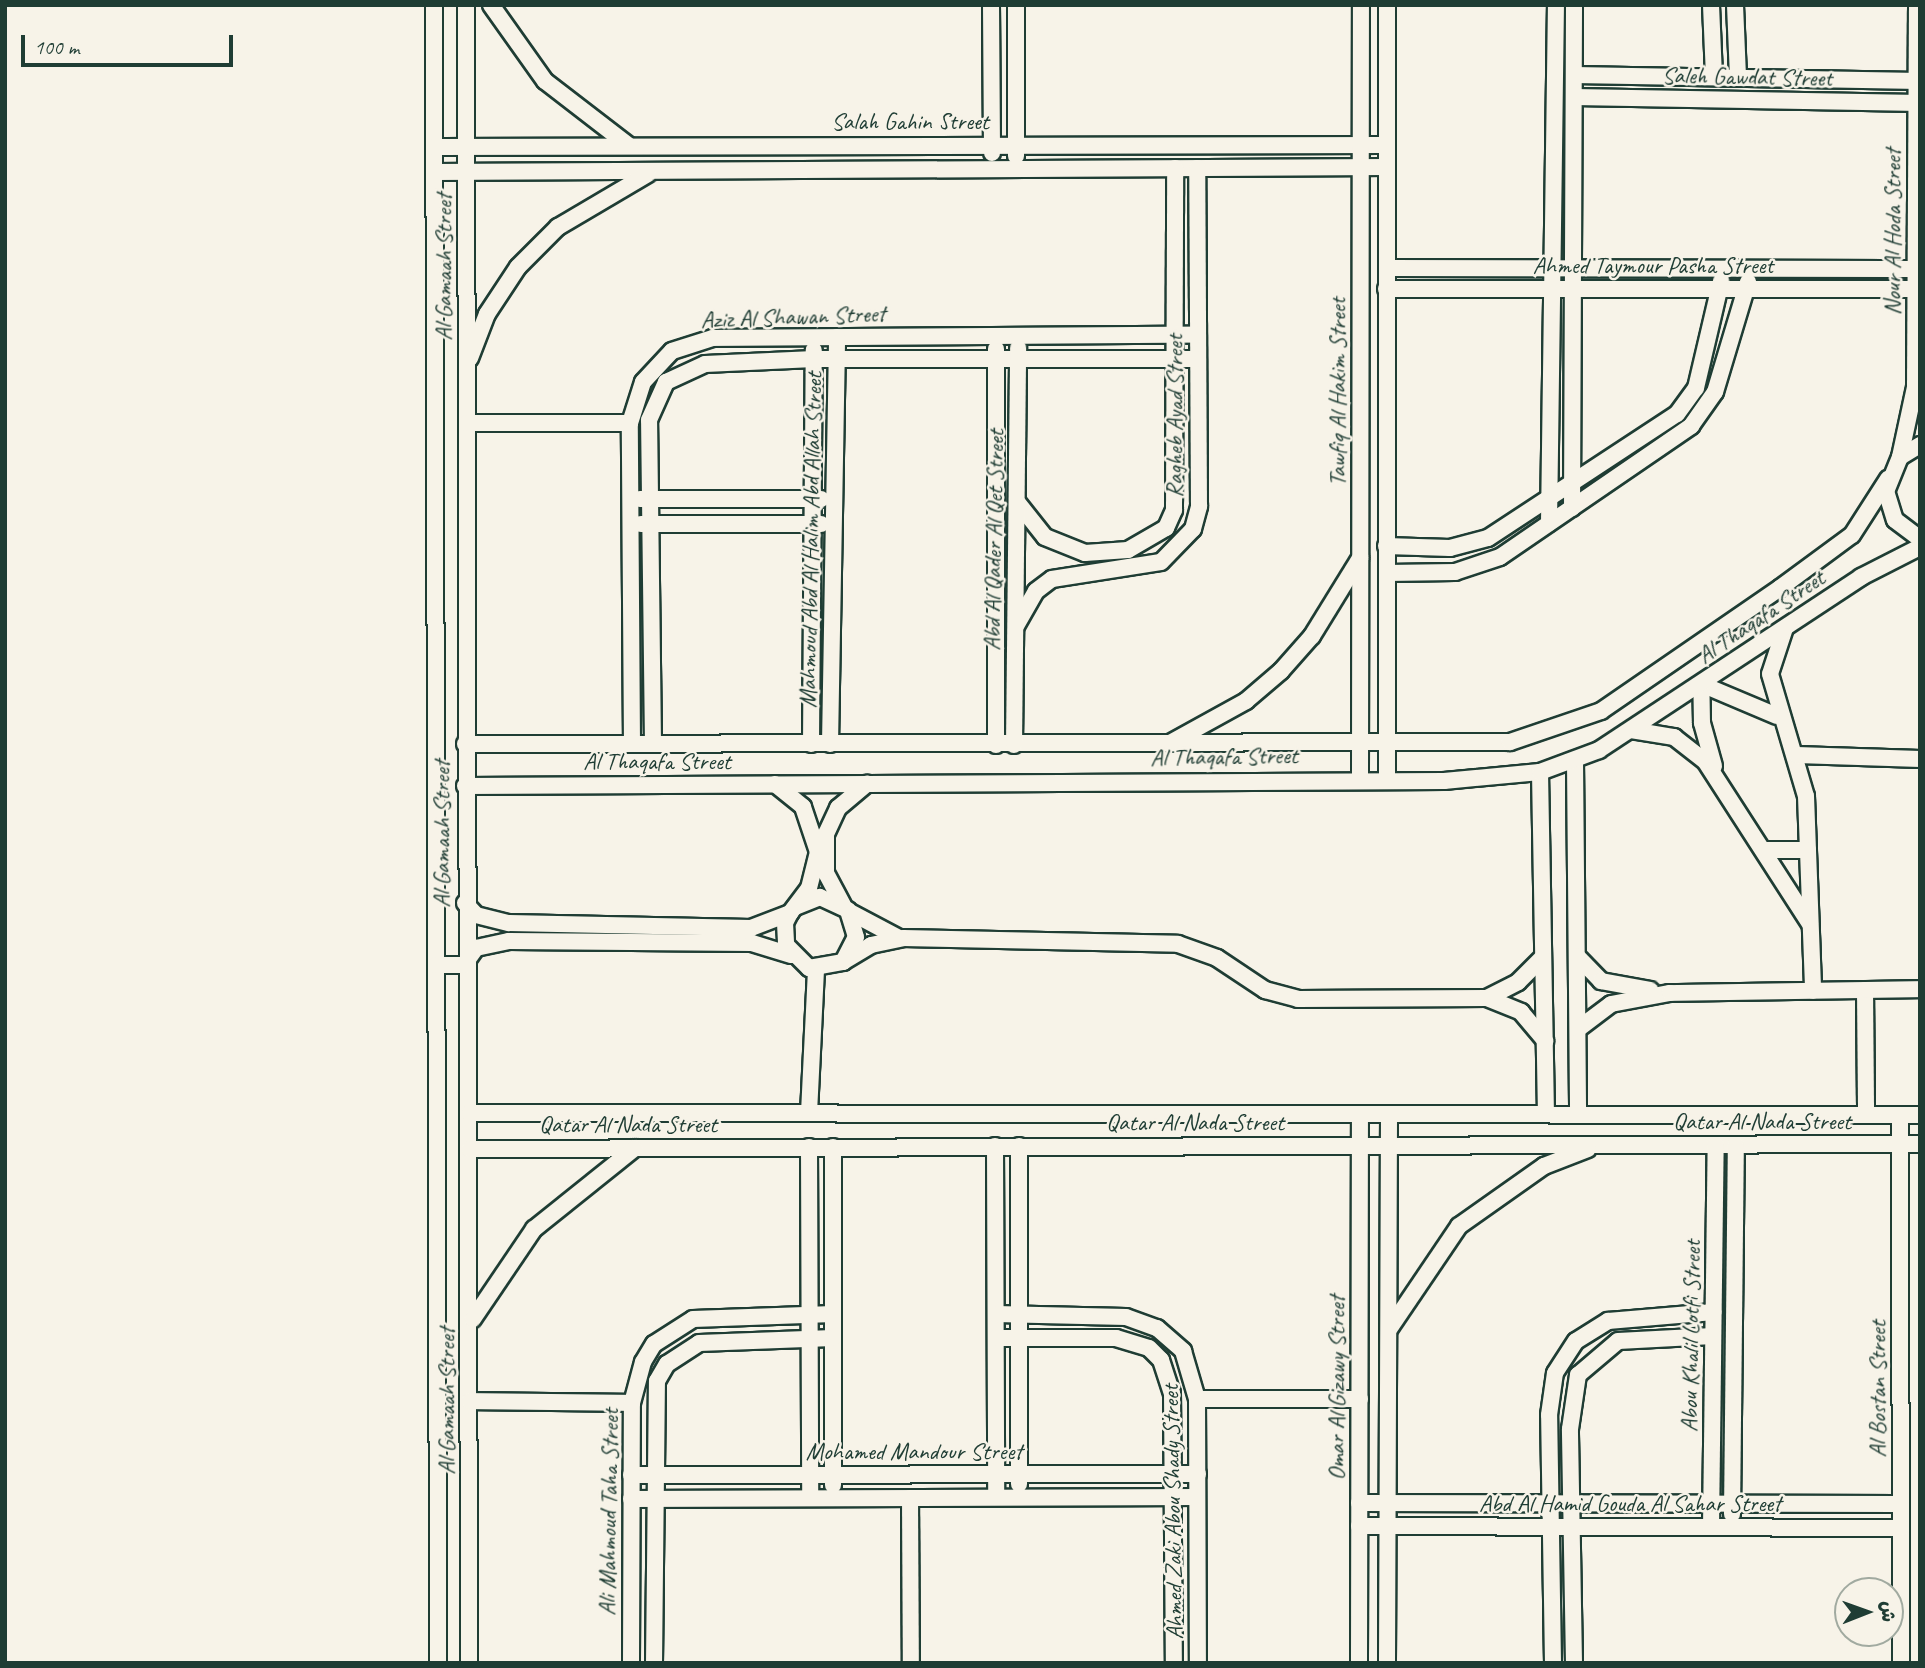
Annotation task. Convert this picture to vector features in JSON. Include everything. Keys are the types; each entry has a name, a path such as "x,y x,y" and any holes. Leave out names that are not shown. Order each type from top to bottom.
{"street":[{"name":"Al Gamaah Street","path":"434,5 438,1663"},
{"name":"Al Gamaah Street","path":"466,5 464,965 470,1113 469,1663"},
{"path":"491,5 545,81 628,145"},
{"path":"991,5 992,169"},
{"path":"1016,5 1016,169"},
{"name":"Tawfiq Al Hakim Street","path":"1360,779 1361,5"},
{"name":"Tawfiq Al Hakim Street","path":"1387,5 1387,779"},
{"path":"1549,523 1556,5"},
{"path":"1572,508 1574,5"},
{"path":"1711,5 1714,77"},
{"path":"1735,5 1744,78 1750,100"},
{"name":"Nour Al Hoda Street","path":"1900,457 1915,387 1918,289 1917,5"},
{"name":"Saleh Gawdat Street","path":"1574,75 1918,81"},
{"name":"Saleh Gawdat Street","path":"1574,97 1918,103"},
{"name":"Salah Gahin Street","path":"435,147 1386,145"},
{"name":"Salah Gahin Street","path":"435,172 1387,167"},
{"name":"Ragheb Ayad Street","path":"1018,503 1045,537 1085,554 1128,550 1166,528 1176,493 1175,168"},
{"name":"Ragheb Ayad Street","path":"1016,626 1036,591 1052,579 1138,569 1180,549 1199,506 1197,168"},
{"path":"467,367 487,314 526,259 603,195 654,171"},
{"name":"Ahmed Taymour Pasha Street","path":"1387,268 1918,269"},
{"path":"1386,546 1471,545 1550,499 1677,414 1692,396 1721,289 1721,268"},
{"path":"1387,573 1471,569 1572,508 1703,415 1748,289 1748,268"},
{"name":"Ahmed Taymour Pasha Street","path":"1386,289 1918,289"},
{"name":"Aziz Al Shawan Street","path":"632,744 630,423 638,392 656,365 692,342 814,337 1198,335"},
{"name":"Abd Al Qader Al Qet Street","path":"996,336 996,744"},
{"name":"Abd Al Qader Al Qet Street","path":"1014,745 1018,336"},
{"name":"Mahmoud Abd Al Halim Abd Allah Street","path":"811,744 814,337"},
{"name":"Mahmoud Abd Al Halim Abd Allah Street","path":"830,744 837,337"},
{"name":"Aziz Al Shawan Street","path":"653,743 649,420 666,382 705,364 814,359 1198,359"},
{"path":"467,423 630,423"},
{"path":"1900,457 1920,445"},
{"name":"Al Thaqafa Street","path":"465,744 1165,746 1510,743 1601,711 1835,549 1866,518 1900,457"},
{"path":"1888,479 1895,520 1920,539"},
{"path":"631,499 834,499"},
{"path":"631,524 834,524"},
{"name":"Al Thaqafa Street","path":"465,786 1387,779 1540,772 1575,761 1631,730 1785,628 1920,548"},
{"path":"1165,746 1226,713 1281,671 1312,636 1361,556"},
{"path":"1785,628 1770,674 1777,716 1797,755 1808,850 1813,991"},
{"path":"1718,778 1704,734 1701,684 1777,716"},
{"path":"1631,730 1682,742 1718,778 1811,925"},
{"path":"1797,755 1920,759"},
{"path":"1575,761 1578,1114"},
{"path":"1540,772 1546,1114"},
{"path":"843,962 856,937 846,908 826,873 826,834 845,800 868,783"},
{"path":"775,784 803,807 817,840 814,876 793,910 784,934 791,955"},
{"path":"1763,850 1808,850"},
{"path":"465,904 476,915 509,923 751,928 820,897 846,908 873,929 903,938"},
{"path":"436,965 464,965 476,948 509,940 752,943 791,955 816,970 843,962 871,945 903,938 1167,943 1198,950 1265,990 1298,999 1487,998 1521,1012 1545,1041"},
{"path":"1577,956 1601,981 1670,993"},
{"path":"1487,998 1518,982 1543,957"},
{"path":"809,1113 816,970"},
{"path":"1578,1029 1611,1004 1670,993 1920,989"},
{"path":"1866,990 1866,1115"},
{"name":"Qatar Al Nada Street","path":"470,1113 1920,1115"},
{"name":"Omar Al Gizawy Street","path":"1359,1663 1360,1114"},
{"name":"Omar Al Gizawy Street","path":"1387,1663 1390,1114"},
{"name":"Al Bostan Street","path":"1900,1115 1901,1663"},
{"name":"Qatar Al Nada Street","path":"470,1149 1920,1144"},
{"path":"1388,1330 1459,1226 1544,1166 1597,1145"},
{"name":"Abou Khalil Lotfi Street","path":"1711,1527 1716,1145"},
{"name":"Abou Khalil Lotfi Street","path":"1731,1527 1736,1145"},
{"path":"995,1146 996,1497"},
{"path":"1019,1146 1019,1497"},
{"path":"470,1335 487,1290 534,1229 636,1147"},
{"path":"809,1147 810,1498"},
{"path":"833,1147 833,1498"},
{"path":"1553,1663 1550,1392 1576,1341 1626,1316 1714,1312"},
{"name":"Ali Mahmoud Taha Street","path":"631,1663 632,1403 643,1362 673,1330 714,1315 833,1314"},
{"name":"Ahmed Zaki Abou Shady Street","path":"996,1314 1126,1317 1157,1328 1183,1351 1198,1399 1198,1663"},
{"path":"1574,1663 1570,1409 1588,1361 1627,1339 1713,1336"},
{"name":"Ali Mahmoud Taha Street","path":"654,1663 652,1475 657,1381 681,1351 719,1340 833,1338"},
{"name":"Ahmed Zaki Abou Shady Street","path":"996,1338 1116,1338 1149,1348 1169,1376 1174,1663"},
{"path":"1198,1399 1360,1399"},
{"path":"470,1401 632,1403"},
{"name":"Mohamed Mandour Street","path":"631,1475 1198,1474"},
{"name":"Mohamed Mandour Street","path":"631,1499 1197,1497"},
{"path":"910,1498 911,1663"},
{"name":"Abd Al Hamid Gouda Al Sahar Street","path":"1360,1503 1901,1504"},
{"name":"Abd Al Hamid Gouda Al Sahar Street","path":"1359,1526 1901,1528"}]}
